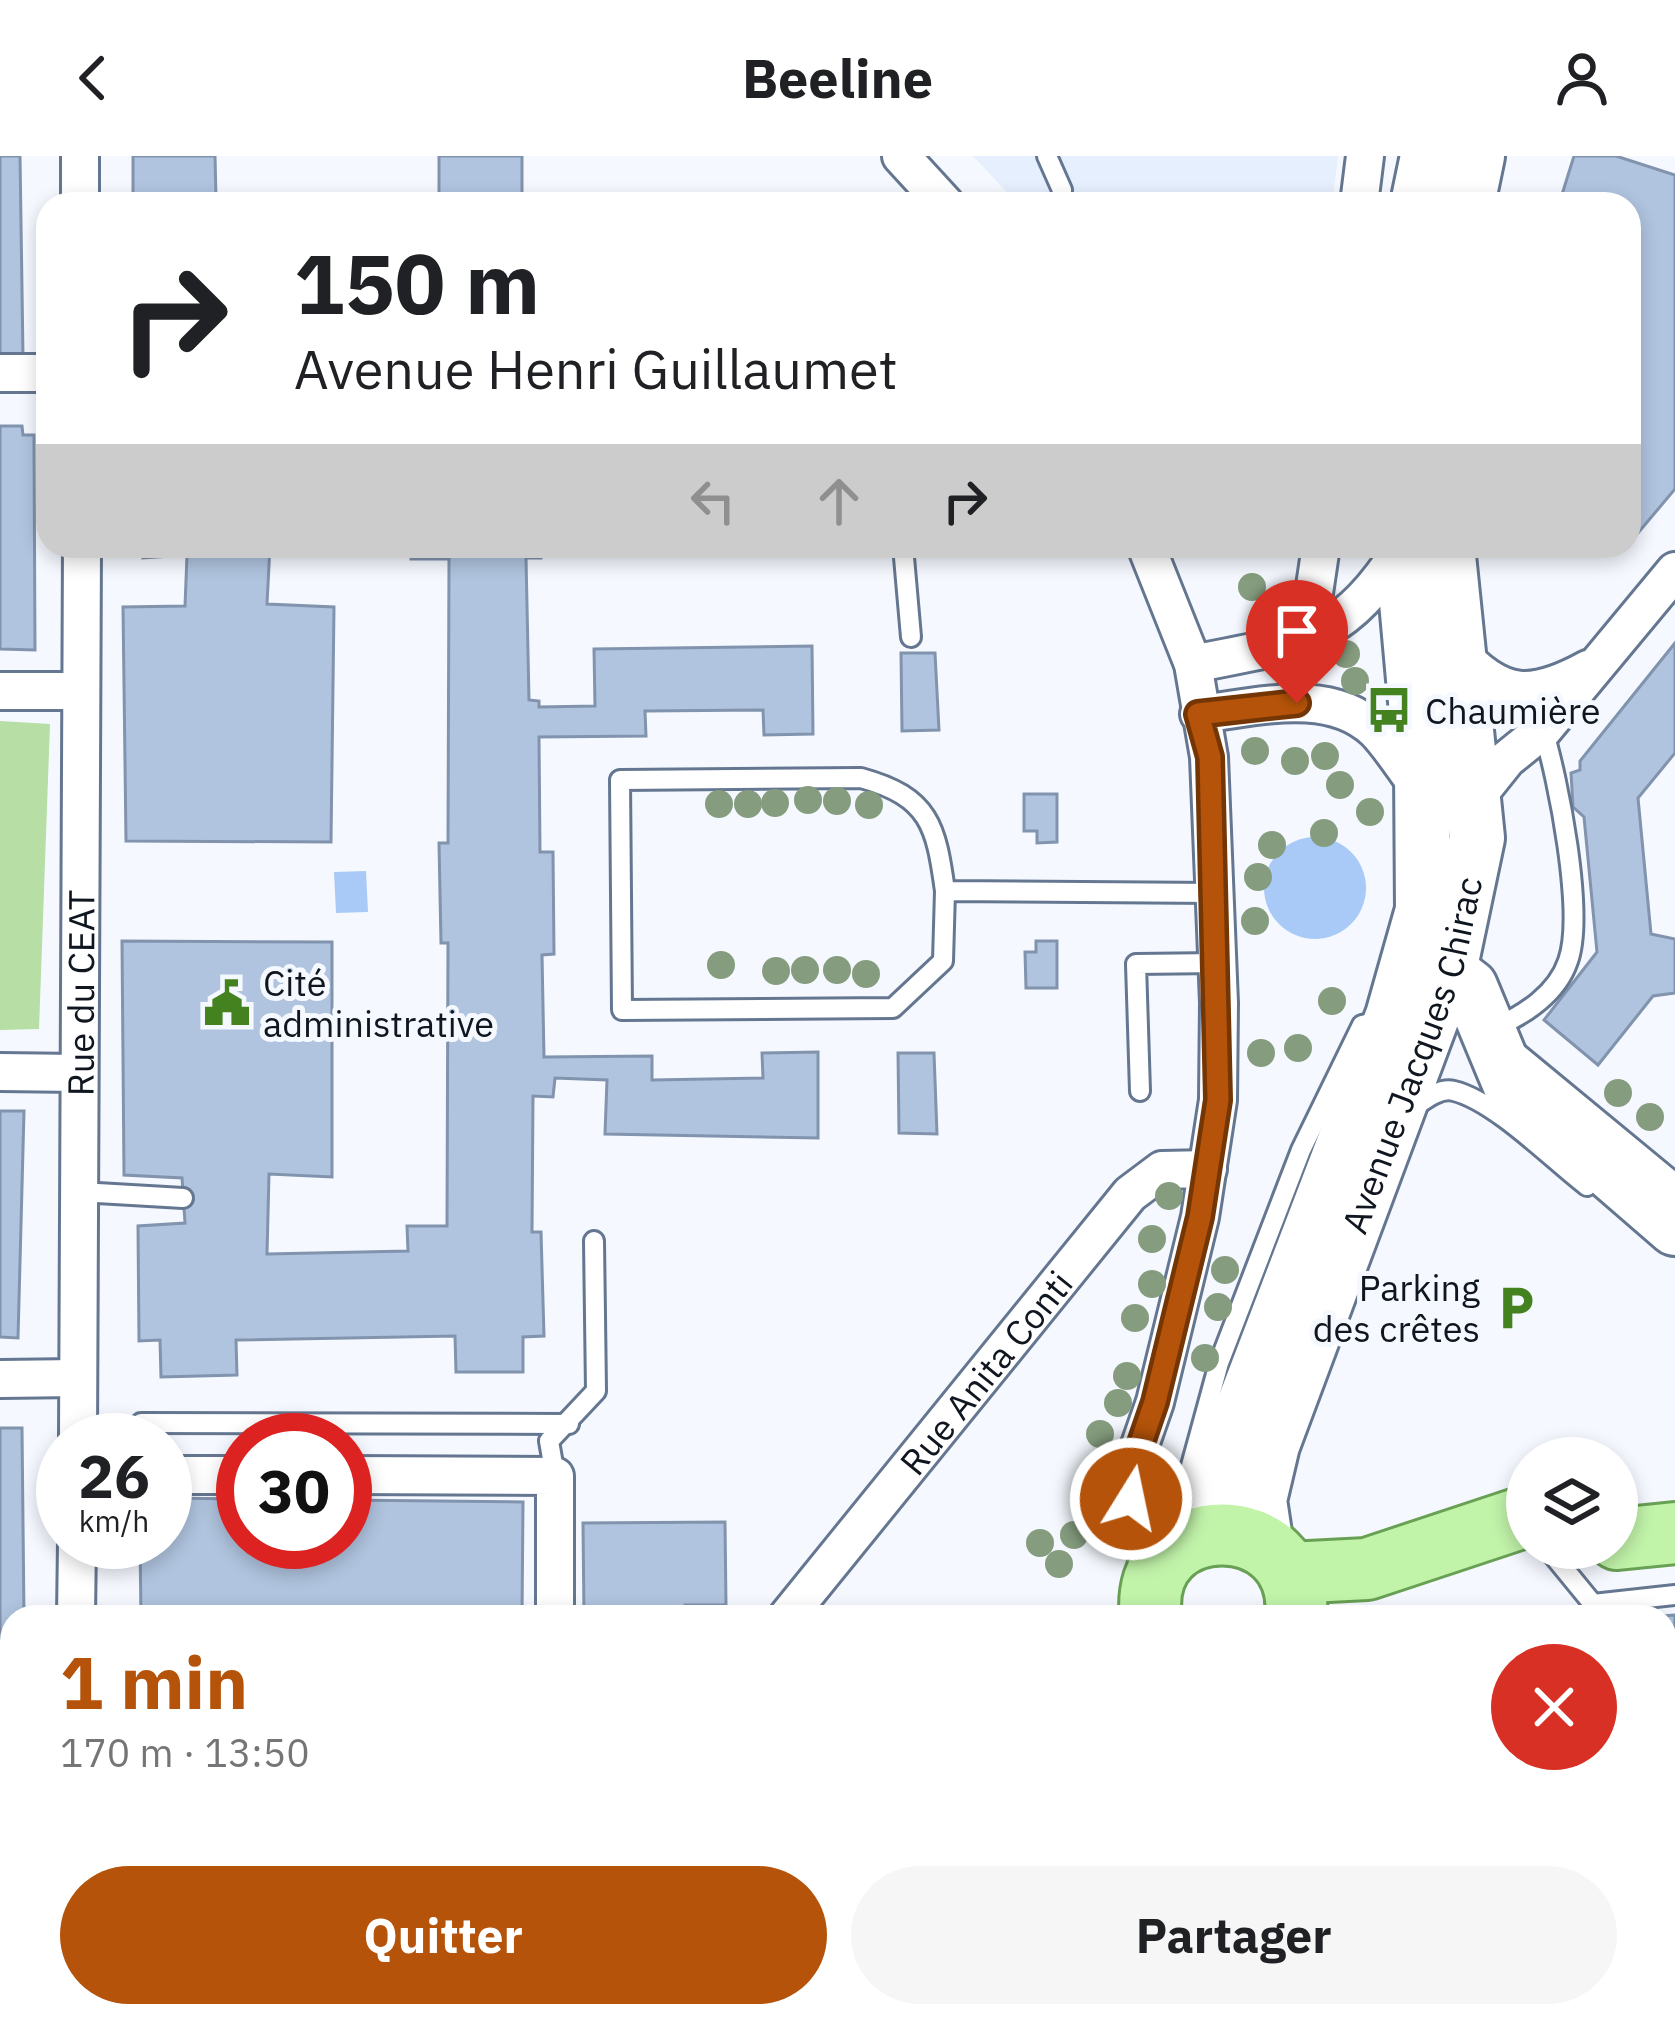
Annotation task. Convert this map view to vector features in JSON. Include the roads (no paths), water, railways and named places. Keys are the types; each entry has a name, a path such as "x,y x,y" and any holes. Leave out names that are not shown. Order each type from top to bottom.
{"main road":[{"path":"1420,192 1428,156"},
{"path":"1470,192 1477,156"},
{"name":"Avenue Jacques Chirac","path":"1284,1579 1259,1500 1272,1445 1387,1125 1449,970 1477,838 1449,796 1418,558"},
{"name":"Avenue Jacques Chirac","path":"1163,1582 1393,1016 1423,910 1449,796 1458,651 1421,558"},
{"path":"1449,970 1471,987 1511,1087 1536,1114 1675,1228"},
{"path":"1638,1498 1675,1495"},
{"path":"1163,1582 1230,1533 1284,1579 1367,1569 1506,1523"},
{"path":"1638,1537 1675,1533"},
{"path":"1368,1605 1417,1585 1506,1560"}],"street":[{"path":"80,156 80,192"},
{"path":"902,156 934,192"},
{"path":"1360,192 1365,156"},
{"path":"0,374 36,373"},
{"name":"Rue du CEAT","path":"78,1413 82,558"},
{"path":"1151,558 1193,664 1198,714 1210,757 1219,964 1218,1100 1208,1169 1155,1402 1131,1472 1131,1499 1163,1582"},
{"path":"1307,640 1319,558"},
{"path":"1193,664 1307,640 1366,602 1407,558"},
{"path":"1198,714 1297,703 1350,713 1449,796 1543,730 1675,571"},
{"path":"1458,651 1479,675 1499,686 1533,691 1555,687 1602,662"},
{"path":"0,691 82,691"},
{"path":"0,1072 79,1073"},
{"name":"Rue Anita Conti","path":"797,1605 1130,1194 1162,1170 1208,1169"},
{"path":"0,1378 78,1378"},
{"path":"372,1475 555,1475 555,1605"},
{"path":"76,1605 77,1569"}],"lane":[{"path":"1047,156 1062,192"},
{"path":"904,558 911,637"},
{"path":"1543,730 1558,779 1574,939 1567,966 1532,1010 1489,1030 1675,1183"},
{"path":"861,778 893,787 936,829 945,891 943,961 893,1008 622,1010 620,780 861,778"},
{"path":"945,891 1216,893"},
{"path":"1140,1091 1136,964 1219,964"},
{"path":"1387,1125 1439,1091 1454,1091 1493,1112 1601,1197"},
{"path":"80,1192 184,1198"},
{"path":"555,1475 549,1441 596,1391 594,1241"},
{"path":"192,1423 569,1424"},
{"path":"1566,1569 1593,1604 1675,1595"}],"water":[{"path":"1315,837 1335,841 1351,852 1362,868 1366,888 1362,908 1351,924 1335,935 1315,939 1295,935 1279,924 1268,908 1264,888 1268,868 1279,852 1295,841"},
{"path":"366,871 368,912 336,913 334,872"}],"place":[{"name":"Chaumière","path":"1389,710"},
{"name":"Cité administrative","path":"227,1003"},
{"name":"Parking des crêtes","path":"1516,1308"}]}
